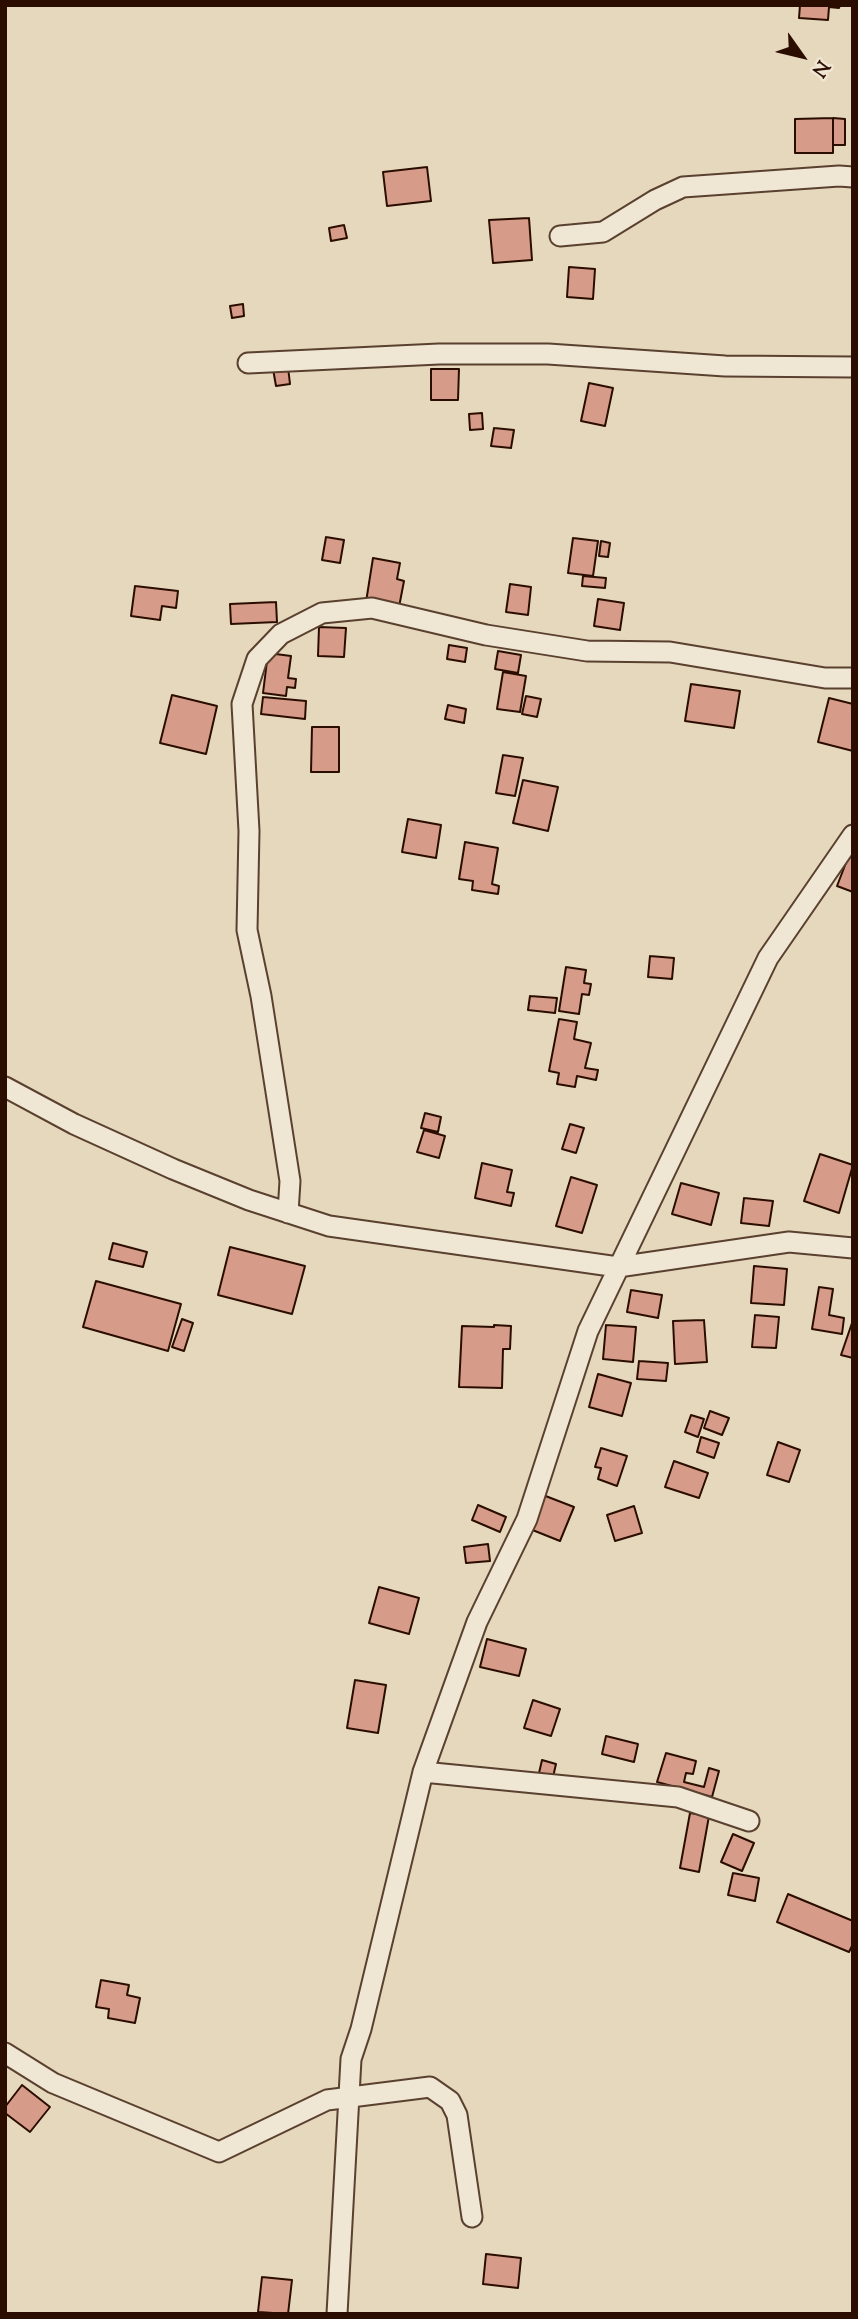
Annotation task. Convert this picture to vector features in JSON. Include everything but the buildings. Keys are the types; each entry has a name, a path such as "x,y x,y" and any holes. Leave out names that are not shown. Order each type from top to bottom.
{"street":[{"path":"561,236 603,232 655,200 683,187 853,177"},
{"path":"248,363 439,354 548,354 725,366 853,368"},
{"path":"288,1213 290,1181 261,996 247,930 249,831 242,704 257,659 281,634 321,613 372,608 486,635 587,651 670,653 825,678 853,678"},
{"path":"337,2314 351,2059 361,2029 423,1772 477,1622 527,1519 588,1331 768,958 853,835"},
{"path":"5,1087 74,1124 160,1163 249,1200 329,1226 618,1267 789,1242 853,1248"},
{"path":"423,1772 678,1797 749,1821"},
{"path":"5,2053 52,2083 219,2152 327,2100 430,2087 450,2101 457,2115 472,2217"}]}
